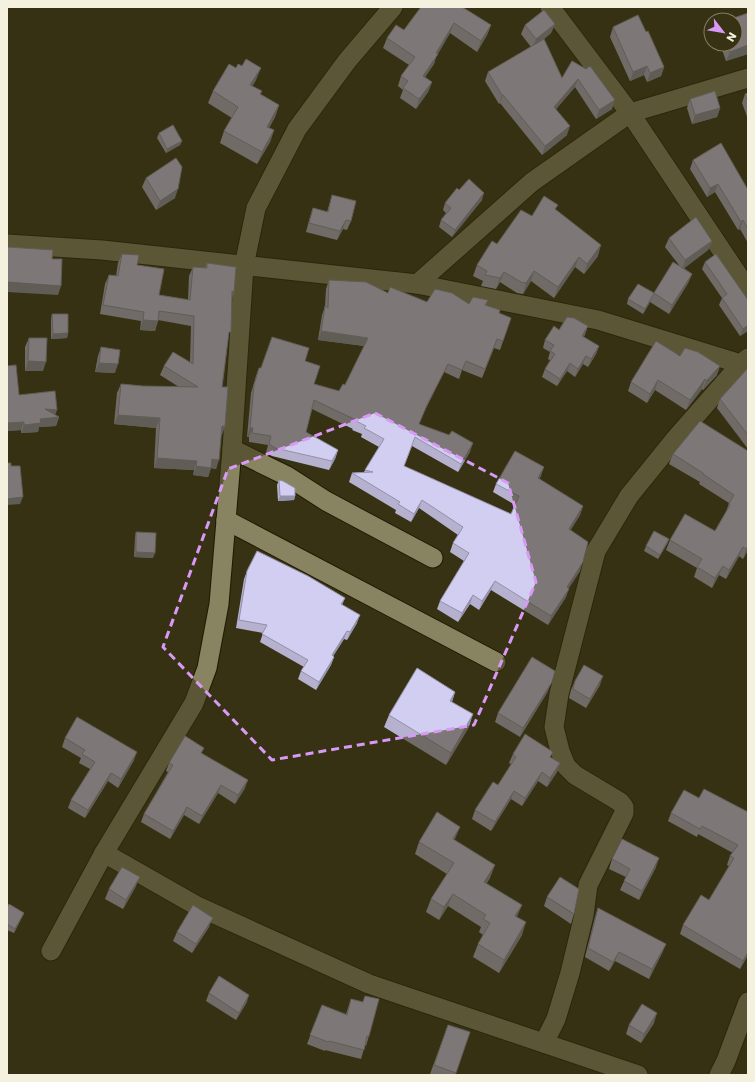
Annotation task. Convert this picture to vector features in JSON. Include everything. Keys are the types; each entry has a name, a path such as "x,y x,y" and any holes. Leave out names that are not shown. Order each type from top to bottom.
{"street":[{"path":"51,951 104,853 194,703 207,668 219,604 232,449 244,266 256,208 296,129 347,61 393,7"},
{"path":"550,7 630,113 748,290"},
{"path":"417,284 532,182 630,113 748,78"},
{"path":"7,244 102,250 417,284 598,320 745,361 676,438 629,496 596,551 559,694 554,727 560,751 566,766 575,775 620,802 624,807 624,812 588,885 584,915 568,979 556,1019 544,1043"},
{"path":"232,449 287,476 326,501 432,558"},
{"path":"226,520 496,662"},
{"path":"104,853 197,906 369,984 638,1075"},
{"path":"719,1075 726,1061 748,1002"}],"highlighted area":[{"path":"375,413 508,483 536,582 474,725 272,760 163,647 228,469"}],"building":[{"path":"421,7 462,7 491,25 481,41 454,23 436,53 438,54 423,76 432,82 419,99 403,88 408,81 401,76 415,57 387,38 396,25 404,30"},
{"path":"544,10 555,24 536,39 525,25"},
{"path":"748,13 748,45 743,47 743,15"},
{"path":"638,15 646,32 648,31 664,67 650,73 647,66 633,72 613,27"},
{"path":"544,39 562,78 572,61 586,69 590,66 615,100 599,110 578,79 554,107 570,126 545,146 502,95 488,72"},
{"path":"246,59 261,68 250,85 262,91 260,94 279,105 267,127 274,130 262,152 224,131 238,107 213,91 229,64 236,68 238,64 242,66"},
{"path":"715,91 720,108 695,115 690,99"},
{"path":"748,93 748,102 745,94"},
{"path":"173,125 182,141 167,149 159,133"},
{"path":"721,143 748,190 748,229 743,220 741,222 718,184 710,188 693,160"},
{"path":"176,158 182,167 178,189 160,201 146,178"},
{"path":"469,179 484,193 455,230 441,220 451,208 445,203 457,188 459,190"},
{"path":"332,195 356,201 351,221 346,220 340,231 309,223 313,208 328,212"},
{"path":"544,196 558,205 555,209 601,245 587,264 579,257 558,287 534,271 526,283 521,282 504,272 500,278 485,275 487,271 477,265 492,241 497,244 521,210 532,216"},
{"path":"696,217 712,241 685,260 669,238"},
{"path":"7,247 53,250 52,259 62,259 61,286 7,282"},
{"path":"122,254 139,255 137,265 164,269 159,295 190,300 193,267 207,268 207,263 236,267 234,292 232,291 231,332 229,332 222,387 228,387 225,426 222,426 219,460 212,459 211,468 196,466 197,461 157,458 160,418 118,415 121,384 198,387 164,366 173,352 193,364 194,316 159,311 158,321 143,320 144,312 103,305 109,275 118,276"},
{"path":"716,254 748,300 748,325 743,329 722,298 727,294 705,262"},
{"path":"673,262 692,274 672,305 654,293"},
{"path":"329,280 366,282 388,293 390,287 427,302 435,289 452,293 469,304 473,297 488,300 485,305 500,310 499,313 511,318 503,341 497,339 485,369 466,361 462,370 448,364 419,424 449,435 452,431 473,443 461,464 415,437 404,466 511,514 519,496 496,484 515,451 544,467 538,478 583,506 569,529 588,542 583,562 567,587 569,589 551,616 495,581 482,601 473,595 462,613 440,601 469,553 453,543 463,527 422,500 414,514 398,504 400,502 352,473 373,472 365,470 384,439 364,428 366,426 314,400 306,432 338,450 332,461 275,448 269,444 271,436 252,433 253,428 250,428 254,385 259,368 261,368 272,337 309,348 305,361 320,366 314,384 339,391 343,384 345,385 368,338 321,331 325,306 328,308"},
{"path":"638,284 654,293 645,309 628,299"},
{"path":"52,314 68,314 68,333 53,334"},
{"path":"567,317 574,318 588,326 582,336 599,346 591,359 586,356 578,369 570,363 560,379 545,369 555,354 550,351 554,345 545,340 554,326 559,330"},
{"path":"29,338 47,338 46,362 28,361"},
{"path":"656,341 680,356 685,348 698,352 720,366 706,381 705,379 690,400 658,380 650,394 631,382"},
{"path":"101,347 120,350 118,364 99,363"},
{"path":"16,365 19,395 55,391 57,410 45,409 59,417 40,419 41,423 24,425 24,422 7,423 7,366"},
{"path":"748,368 748,435 720,399"},
{"path":"700,421 748,451 748,546 746,549 743,547 729,570 723,566 715,578 697,567 702,559 670,540 685,514 715,531 734,495 673,454"},
{"path":"7,463 11,463 11,466 20,466 23,497 7,499"},
{"path":"279,480 295,488 295,496 280,496"},
{"path":"654,531 669,539 660,555 646,546"},
{"path":"136,532 156,533 155,553 136,552"},
{"path":"257,551 308,576 345,598 341,604 360,615 350,632 347,631 332,655 334,657 319,682 301,671 308,660 262,634 267,625 239,620 247,571"},
{"path":"532,657 555,671 552,682 523,728 498,713"},
{"path":"584,665 603,676 590,699 573,689 575,681"},
{"path":"417,668 455,692 450,701 473,714 451,753 389,715"},
{"path":"77,717 137,752 121,779 111,773 88,810 71,800 95,762 82,754 85,750 65,738"},
{"path":"525,734 553,752 550,757 560,763 550,778 542,772 525,798 514,791 495,822 475,810 493,782 498,785 516,757 513,754"},
{"path":"185,736 204,748 201,753 248,780 238,795 221,785 202,816 187,807 173,831 144,814 173,765 169,763"},
{"path":"704,789 748,812 748,952 743,961 683,925 701,895 709,900 734,858 730,856 738,845 702,826 700,829 671,813 684,790 699,798"},
{"path":"437,812 460,827 453,839 495,865 484,882 522,905 515,916 526,922 504,960 478,944 490,923 483,919 486,915 453,894 444,907 431,899 454,863 419,842"},
{"path":"622,839 659,858 642,891 624,881 630,869 612,859"},
{"path":"122,867 140,877 126,900 109,889"},
{"path":"560,877 579,889 574,914 547,897"},
{"path":"9,904 24,913 15,929 7,924 7,907"},
{"path":"193,905 213,918 196,944 177,932"},
{"path":"598,908 666,944 652,969 619,952 613,962 588,948"},
{"path":"219,976 249,995 239,1013 209,993"},
{"path":"365,996 379,999 364,1050 328,1042 310,1035 322,1005 347,1015 351,999 363,1002"},
{"path":"642,1004 657,1013 644,1034 629,1025"},
{"path":"448,1025 470,1032 456,1073 434,1065"}]}
